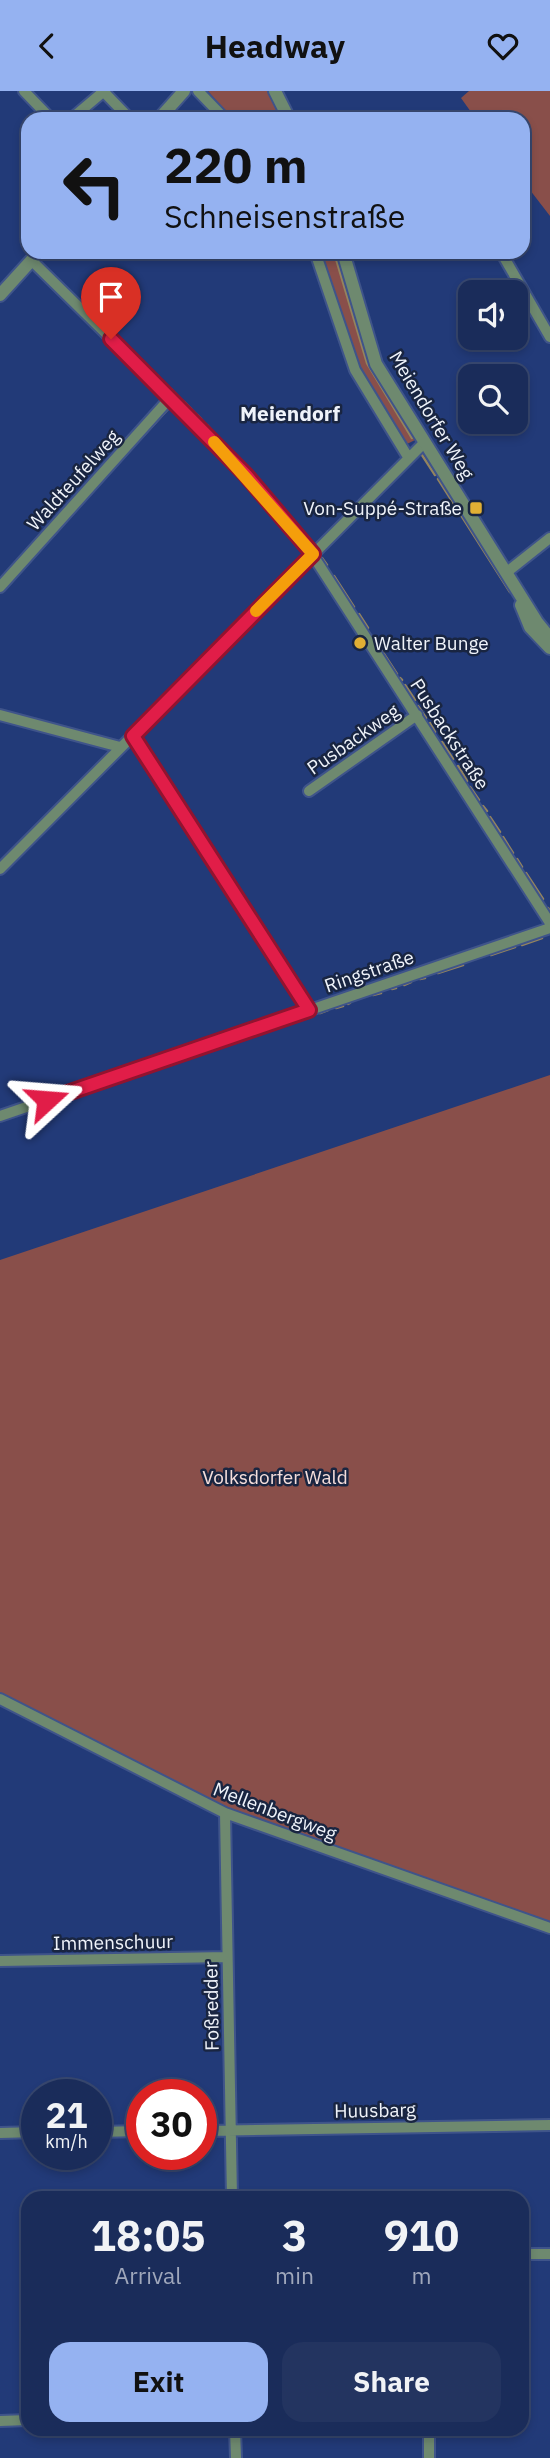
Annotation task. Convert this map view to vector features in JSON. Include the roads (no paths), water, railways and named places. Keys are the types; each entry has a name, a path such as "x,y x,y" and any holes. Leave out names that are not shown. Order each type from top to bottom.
{"street":[{"path":"24,91 44,112"},
{"path":"79,112 103,91 123,112"},
{"path":"165,112 184,91"},
{"path":"198,91 218,112"},
{"path":"275,91 286,112"},
{"path":"1,292 32,259"},
{"name":"Pusbackstraße","path":"38,259 246,475 313,554 550,923"},
{"path":"317,259 355,370 408,457"},
{"name":"Meiendorfer Weg","path":"345,259 376,364 537,622 550,638"},
{"path":"505,259 550,337"},
{"name":"Waldteufelweg","path":"0,587 171,397"},
{"path":"1,866 425,442"},
{"path":"508,572 550,538"},
{"name":"Meiendorfer Weg","path":"516,585 530,627 550,648"},
{"path":"0,715 120,747"},
{"name":"Pusbackweg","path":"309,791 417,715"},
{"path":"133,736 309,1010"},
{"name":"Ringstraße","path":"0,1116 550,928"},
{"name":"Mellenbergweg","path":"0,1699 225,1813 550,1929"},
{"name":"Foßredder","path":"225,1813 232,2191"},
{"name":"Immenschuur","path":"0,1961 227,1957"},
{"name":"Huusbarg","path":"217,2130 550,2125"},
{"path":"0,2133 21,2132"},
{"path":"529,2254 550,2254"},
{"path":"0,2421 21,2420"},
{"path":"235,2436 236,2458"},
{"path":"429,2436 429,2458"}],"waterway":[{"path":"336,259 367,363 412,438"},
{"path":"103,323 113,333"},
{"path":"117,336 122,342"},
{"path":"132,351 138,357"},
{"path":"144,363 152,371"},
{"path":"157,375 163,382"},
{"path":"167,386 172,390"},
{"path":"184,402 191,409"},
{"path":"144,435 169,408"},
{"path":"197,415 201,419"},
{"path":"207,425 215,434"},
{"path":"221,440 225,444"},
{"path":"233,453 242,463"},
{"path":"422,455 435,475"},
{"path":"255,478 277,502"},
{"path":"438,479 510,592"},
{"path":"293,520 309,538"},
{"path":"54,535 61,527"},
{"path":"322,558 327,565"},
{"path":"334,576 354,607"},
{"path":"263,596 276,584"},
{"path":"249,611 257,602"},
{"path":"359,614 368,628"},
{"path":"235,625 243,617"},
{"path":"221,639 229,631"},
{"path":"373,636 379,645"},
{"path":"208,652 216,644"},
{"path":"382,651 397,674"},
{"path":"194,666 199,661"},
{"path":"182,679 189,671"},
{"path":"405,685 415,700"},
{"path":"166,695 172,689"},
{"path":"418,706 426,718"},
{"path":"430,723 435,732"},
{"path":"142,741 148,750"},
{"path":"442,742 453,759"},
{"path":"458,766 467,781"},
{"path":"470,787 479,800"},
{"path":"483,806 487,811"},
{"path":"490,817 500,832"},
{"path":"503,837 513,853"},
{"path":"517,859 522,867"},
{"path":"526,873 543,899"},
{"path":"522,945 542,938"},
{"path":"491,955 515,947"},
{"path":"438,973 463,965"},
{"path":"420,979 425,978"},
{"path":"404,985 411,982"},
{"path":"392,989 396,988"},
{"path":"373,995 381,993"},
{"path":"336,1008 343,1006"},
{"path":"320,1013 328,1010"},
{"path":"297,1021 311,1016"},
{"path":"283,1025 289,1023"},
{"path":"261,1033 276,1027"},
{"path":"252,1035 256,1034"},
{"path":"219,1047 229,1043"},
{"path":"198,1054 211,1049"},
{"path":"175,1062 187,1058"},
{"path":"162,1066 169,1064"},
{"path":"148,1071 153,1069"},
{"path":"134,1076 141,1073"}],"place":[{"name":"Von-Suppé-Straße","path":"476,508"},
{"name":"Walter Bunge","path":"360,643"}],"district":[{"name":"Meiendorf","path":"290,413"}],"park label":[{"name":"Volksdorfer Wald","path":"275,1477"}]}
